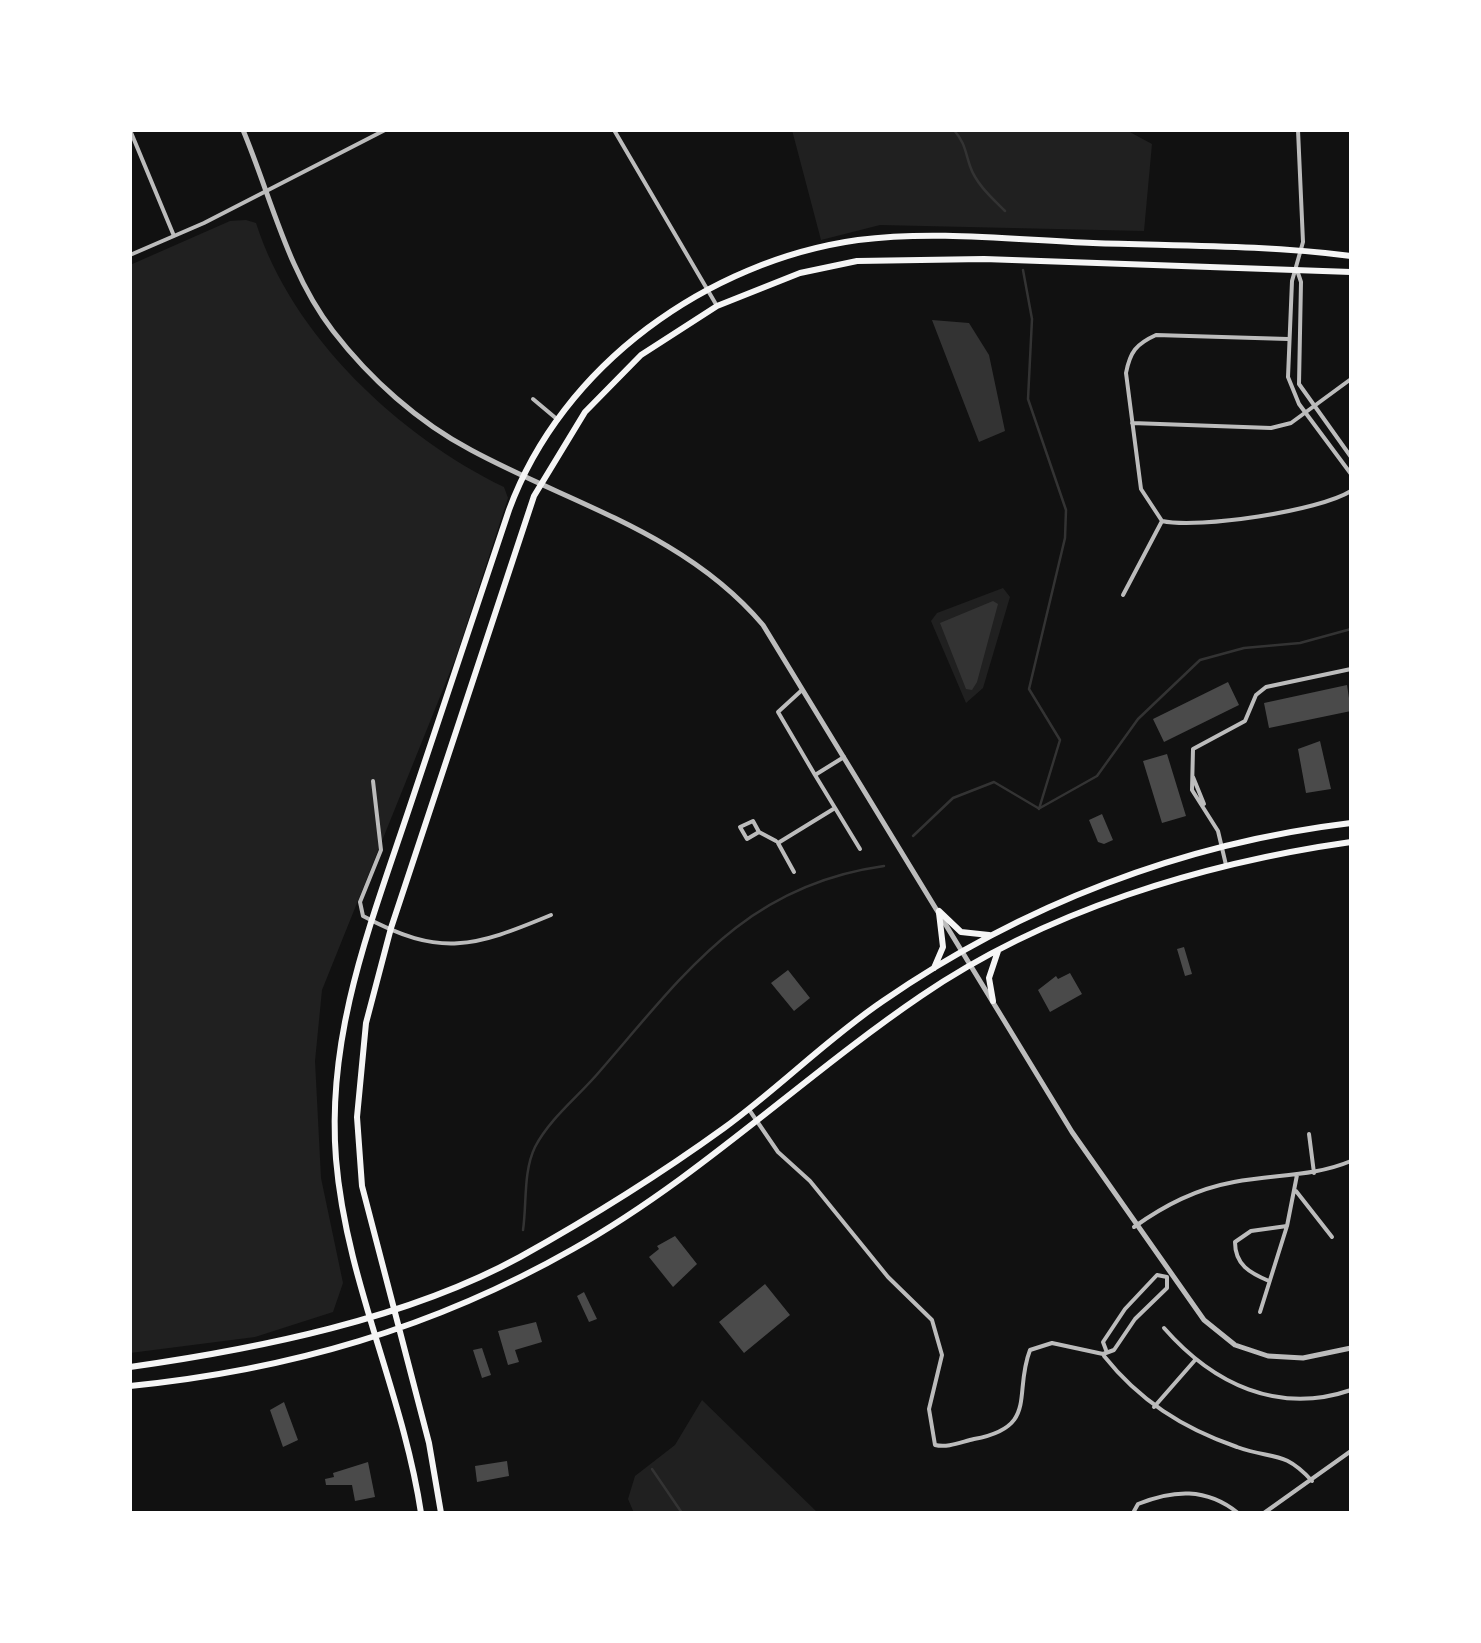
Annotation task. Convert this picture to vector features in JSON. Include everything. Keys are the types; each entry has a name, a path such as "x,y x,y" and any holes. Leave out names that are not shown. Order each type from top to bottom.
{"highway":[{"path":"421,1513 410,1450 368,1316 340,1196 334,1077 351,981 524,474 558,420 632,341 707,289 812,249 874,238 1302,250 1351,256"},
{"path":"441,1513 429,1443 366,1206 356,1117 366,1024 391,928 541,482 585,412 619,376 662,340 717,306 800,274 892,258 1351,272"},
{"path":"130,1367 220,1352 392,1311 518,1258 592,1215 748,1108 880,1002 997,933 1084,892 1222,847 1351,823"},
{"path":"130,1386 288,1360 398,1331 470,1302 574,1249 758,1124 885,1022 998,950 1105,905 1227,867 1351,842"},
{"path":"939,912 970,936 997,933"},
{"path":"933,970 943,947 939,912"},
{"path":"993,1001 989,978 998,950"}],"street":[{"path":"130,130 174,236"},
{"path":"243,130 294,263 334,332 418,415 473,451 648,533 690,559 726,587 777,644 962,953 1134,1228 1204,1320 1235,1345 1268,1356 1303,1358 1351,1348"},
{"path":"130,255 385,130"},
{"path":"614,130 717,306"},
{"path":"1298,130 1302,250 1292,281 1288,377 1306,414 1351,474"},
{"path":"1297,270 1301,282 1296,374 1313,408 1351,457"},
{"path":"1162,521 1141,488 1126,373 1130,354 1141,342 1156,335 1288,340"},
{"path":"1132,423 1272,428 1306,414 1351,379"},
{"path":"532,399 558,420"},
{"path":"1162,521 1203,524 1351,491"},
{"path":"1123,595 1162,521"},
{"path":"1227,867 1204,805 1194,798 1193,749 1245,722 1260,690 1351,669"},
{"path":"804,688 778,712 860,849"},
{"path":"815,775 844,757"},
{"path":"373,781 381,850 360,912 391,928 458,947 485,942 551,915"},
{"path":"778,842 835,808"},
{"path":"760,832 778,842 794,872"},
{"path":"748,1108 888,1277 932,1320 942,1355 929,1409 935,1445 994,1435 1009,1427 1024,1403 1030,1350 1052,1343 1104,1352 1114,1350 1145,1308 1167,1288 1169,1276"},
{"path":"1309,1134 1314,1173"},
{"path":"1134,1228 1184,1196 1236,1181 1314,1173 1351,1162"},
{"path":"1260,1312 1287,1226 1297,1175"},
{"path":"1296,1190 1332,1236"},
{"path":"1269,1281 1242,1265 1235,1254 1235,1242 1251,1231 1287,1226"},
{"path":"1169,1276 1157,1275 1134,1299 1103,1342 1104,1352 1132,1391 1154,1406 1238,1448 1288,1457 1312,1480"},
{"path":"1134,1299 1145,1308"},
{"path":"1164,1328 1196,1359 1248,1389 1275,1399 1317,1402 1351,1390"},
{"path":"1154,1406 1196,1359"},
{"path":"1264,1513 1351,1451"},
{"path":"1133,1513 1138,1504 1176,1490 1238,1513"}],"shaded area":[{"path":"792,130 1126,130 1152,144 1144,231 880,225 821,240"},
{"path":"230,221 256,223 295,305 354,379 426,441 504,487 508,498 456,657 322,990 315,1061 321,1178 343,1283 333,1312 255,1337 130,1353 130,265"},
{"path":"932,320 969,323 989,355 1005,431 979,442"},
{"path":"1003,588 1010,597 983,688 966,703 931,621 937,613"},
{"path":"993,601 998,604 977,682 972,690 966,689 940,623"},
{"path":"702,1400 818,1513 634,1513 628,1499 635,1476 675,1445"}],"building":[{"path":"1228,682 1239,705 1164,742 1153,719"},
{"path":"1347,685 1351,711 1269,728 1264,703"},
{"path":"1320,741 1331,789 1306,793 1298,749"},
{"path":"1167,754 1186,816 1162,823 1143,761"},
{"path":"1102,814 1113,840 1104,844 1098,842 1089,820"},
{"path":"1184,947 1192,974 1185,976 1177,949"},
{"path":"788,970 810,998 794,1011 771,983"},
{"path":"1070,973 1082,994 1050,1012 1038,990 1056,976 1058,979"},
{"path":"675,1236 697,1264 673,1287 649,1257 659,1249 657,1246"},
{"path":"765,1284 790,1315 744,1353 719,1322"},
{"path":"584,1292 597,1319 589,1322 577,1296"},
{"path":"536,1322 542,1342 515,1350 519,1362 508,1365 498,1331"},
{"path":"482,1348 491,1375 482,1378 473,1350"},
{"path":"284,1402 298,1440 283,1447 270,1410"},
{"path":"507,1461 509,1476 477,1482 475,1466"},
{"path":"368,1462 375,1497 355,1501 352,1485 326,1485 325,1479 334,1477 333,1473"}],"waterway":[{"path":"954,130 976,179 1005,211"},
{"path":"1023,270 1032,319 1028,399 1066,510 1065,538 1029,689 1060,740 1039,809"},
{"path":"1040,808 1097,776 1138,719 1200,660 1244,648 1300,643 1351,629"},
{"path":"913,836 953,798 994,782 1038,808"},
{"path":"523,1230 529,1167 541,1136 691,968 756,913 793,892 836,876 884,866"},
{"path":"652,1469 682,1513"}]}
